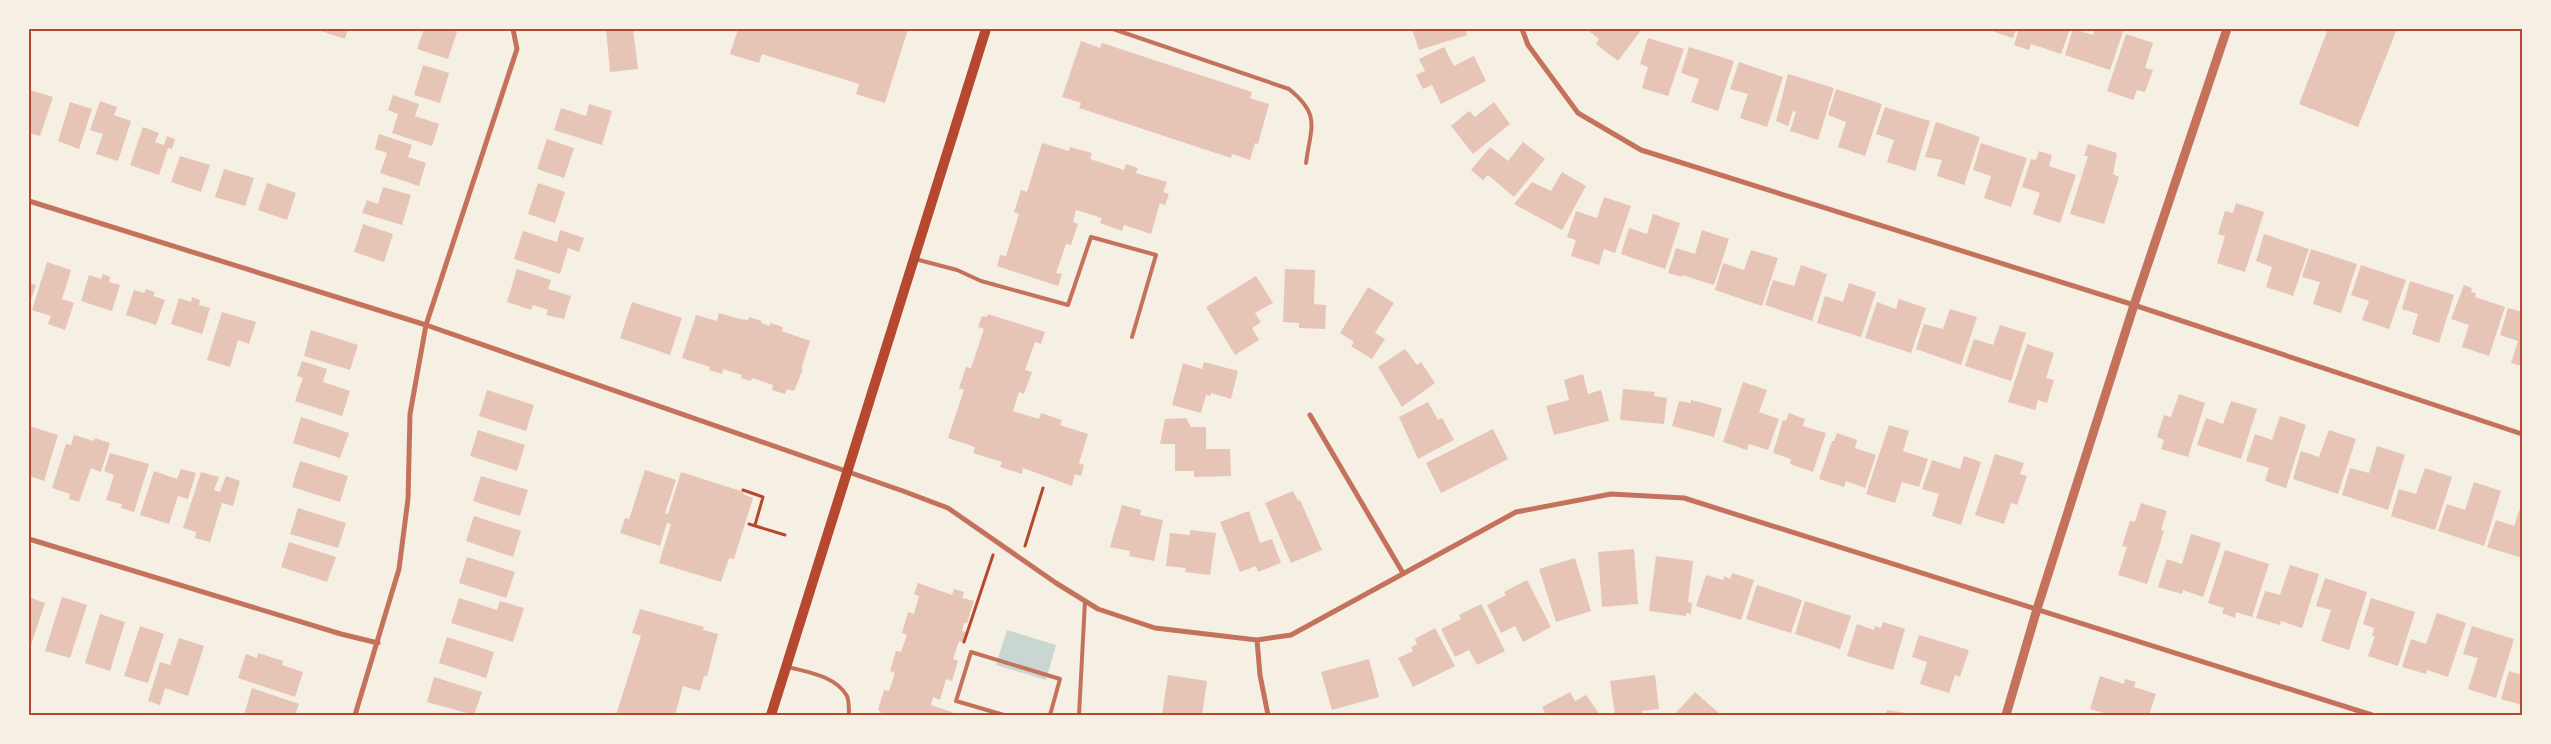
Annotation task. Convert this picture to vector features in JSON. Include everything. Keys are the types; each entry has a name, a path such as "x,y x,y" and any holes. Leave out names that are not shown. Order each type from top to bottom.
{"main road":[{"path":"771,715 849,472 986,29"}],"street":[{"path":"355,715 400,569 408,499 410,414 426,325 517,49 513,29"},
{"path":"1522,29 1528,45 1578,113 1641,150 2134,305 2522,434"},
{"path":"2006,715 2037,609 2134,305 2227,29"},
{"path":"29,201 426,325 948,508 1021,559 1098,609 1155,628 1257,640 1291,635 1516,512 1611,494 1684,498 2372,715"},
{"path":"1310,415 1403,573"},
{"path":"29,539 341,634 378,643"},
{"path":"1257,640 1260,675 1268,715"}],"lane":[{"path":"1113,29 1289,89 1305,102 1312,117 1306,163"},
{"path":"915,258 957,270 981,281 1068,305 1091,237 1156,255 1132,337"},
{"path":"1079,715 1085,601"},
{"path":"1004,715 956,701 971,652 1060,679 1050,715"},
{"path":"786,666 824,677 839,685 848,697 849,715"}],"path":[{"path":"1021,559 1043,488"},
{"path":"743,490 763,497 754,525"},
{"path":"749,524 785,535"},
{"path":"971,652 964,643 998,542"}],"shaded area":[{"path":"1007,630 1056,645 1046,680 996,665"}],"building":[{"path":"315,29 348,29 345,39"},
{"path":"424,29 448,29 457,32 448,59 417,49"},
{"path":"606,29 633,29 638,69 610,72"},
{"path":"738,29 908,29 885,103 856,94 859,84 762,54 759,63 730,54"},
{"path":"1412,29 1465,29 1467,35 1419,50"},
{"path":"1586,29 1642,29 1618,61 1596,44 1599,39"},
{"path":"1986,29 2016,29 2013,38"},
{"path":"2019,29 2070,29 2061,54 2031,44 2029,50 2014,45"},
{"path":"2073,29 2093,35 2095,29 2124,29 2110,70 2065,55"},
{"path":"2328,29 2397,29 2358,127 2299,104"},
{"path":"2126,34 2153,43 2145,68 2153,70 2145,92 2137,90 2133,100 2107,91"},
{"path":"1648,38 1684,49 1668,96 1642,88 1648,67 1640,64"},
{"path":"1081,41 1100,48 1102,43 1252,92 1250,98 1269,104 1258,144 1255,143 1250,160 1232,154 1231,158 1079,108 1081,103 1062,97"},
{"path":"1444,47 1454,66 1474,56 1486,81 1441,104 1432,85 1423,89 1416,75 1425,71 1419,59"},
{"path":"1689,47 1734,61 1718,111 1691,102 1699,79 1681,73"},
{"path":"1739,62 1783,77 1767,127 1740,118 1748,94 1730,89"},
{"path":"423,65 449,73 440,103 414,95"},
{"path":"1788,74 1834,88 1818,140 1790,131 1796,112 1793,111 1788,126 1776,121"},
{"path":"1836,89 1882,104 1865,156 1838,147 1846,122 1828,115"},
{"path":"30,90 53,97 40,136 29,133"},
{"path":"393,95 419,104 415,116 439,124 432,146 392,133 398,114 388,110"},
{"path":"100,101 117,107 114,115 131,121 118,161 96,154 103,134 90,130"},
{"path":"70,102 92,109 79,149 58,141"},
{"path":"1494,102 1510,124 1473,154 1451,126 1469,111 1475,117"},
{"path":"589,104 612,111 602,145 554,130 561,108 586,116"},
{"path":"1885,107 1930,121 1915,171 1887,162 1894,140 1876,134"},
{"path":"1936,122 1980,137 1964,185 1937,176 1942,160 1925,157"},
{"path":"143,127 159,133 155,142 164,145 167,136 175,139 172,149 168,148 159,175 130,165"},
{"path":"379,134 412,145 408,157 426,163 419,186 380,173 387,153 375,149"},
{"path":"547,139 574,148 564,178 537,169"},
{"path":"1523,142 1545,159 1514,197 1488,175 1483,180 1471,170 1490,147 1508,161"},
{"path":"1042,143 1069,151 1070,147 1092,153 1090,159 1124,170 1126,164 1138,168 1136,173 1167,182 1163,192 1169,194 1165,205 1160,203 1151,234 1124,225 1122,231 1100,223 1102,218 1076,210 1073,222 1078,224 1071,245 1066,244 1056,273 1062,274 1058,286 997,266 1000,255 1006,256 1019,214 1014,212 1021,190 1027,192"},
{"path":"1981,143 2027,158 2011,207 1984,198 1991,176 1973,170"},
{"path":"2088,144 2117,153 2113,174 2119,177 2104,224 2070,214 2088,156 2084,156"},
{"path":"2039,151 2052,155 2049,166 2076,175 2060,223 2033,214 2040,193 2022,187 2031,159 2036,160"},
{"path":"180,156 210,165 201,192 171,182"},
{"path":"224,169 254,178 245,206 215,197"},
{"path":"1562,172 1586,186 1562,230 1514,204 1532,182 1551,191"},
{"path":"267,183 296,193 287,220 258,210"},
{"path":"538,183 565,192 555,223 528,214"},
{"path":"383,187 411,195 402,225 362,213 367,200 378,204"},
{"path":"1604,197 1631,206 1615,253 1604,249 1599,265 1571,256 1576,240 1567,237 1576,211 1597,218"},
{"path":"2236,203 2264,212 2245,272 2217,263 2225,236 2218,234 2225,211 2233,213"},
{"path":"1653,214 1680,223 1665,269 1621,254 1629,228 1647,234"},
{"path":"363,224 393,234 384,262 354,252"},
{"path":"560,230 584,238 579,252 568,248 560,274 514,259 523,231 557,242"},
{"path":"1702,230 1729,239 1714,285 1682,275 1682,277 1668,273 1676,248 1695,254"},
{"path":"2264,234 2309,249 2293,296 2266,287 2272,267 2256,261"},
{"path":"2311,249 2357,264 2341,313 2313,304 2320,282 2302,277"},
{"path":"1751,250 1778,258 1762,306 1715,290 1723,263 1744,270"},
{"path":"47,262 71,270 62,299 74,303 65,330 48,324 51,316 32,310"},
{"path":"1801,265 1827,274 1812,321 1765,305 1773,280 1794,286"},
{"path":"2361,265 2406,280 2389,329 2362,320 2369,301 2351,295"},
{"path":"517,269 551,280 548,289 571,296 564,319 546,315 548,310 533,305 531,310 507,302"},
{"path":"1285,269 1315,270 1314,304 1326,305 1325,329 1299,328 1299,323 1283,322"},
{"path":"103,274 110,277 109,282 120,285 112,311 81,301 89,275 101,279"},
{"path":"1256,276 1273,303 1255,313 1261,322 1252,328 1259,340 1235,355 1206,307"},
{"path":"2410,281 2454,295 2439,343 2412,334 2418,314 2402,309"},
{"path":"29,283 36,285 29,305"},
{"path":"1849,283 1876,292 1861,337 1817,323 1825,296 1843,302"},
{"path":"2464,285 2472,288 2471,292 2476,293 2475,297 2505,307 2489,356 2462,347 2469,325 2451,319"},
{"path":"1368,287 1394,303 1375,333 1385,339 1372,359 1351,346 1354,342 1340,333"},
{"path":"146,289 155,292 153,296 165,300 156,325 126,315 134,290 144,293"},
{"path":"192,297 200,300 199,305 210,308 202,334 171,324 179,298 191,302"},
{"path":"1899,299 1926,308 1911,353 1865,338 1877,302 1896,309"},
{"path":"632,302 682,318 670,355 620,338"},
{"path":"2508,308 2522,312 2522,366 2511,363 2518,341 2500,335"},
{"path":"1950,309 1977,317 1961,365 1916,349 1924,324 1943,329"},
{"path":"222,312 256,322 249,344 238,340 230,367 207,360"},
{"path":"719,313 740,319 748,320 749,317 770,326 770,323 783,327 782,331 810,341 801,369 803,369 794,391 787,389 785,394 772,390 773,385 752,378 751,381 741,378 742,375 723,369 722,374 709,370 710,367 682,358 696,315 717,321"},
{"path":"988,314 1045,332 1041,344 1035,342 1025,370 1032,372 1024,394 1019,392 1013,411 1039,419 1041,413 1062,420 1060,425 1088,434 1079,463 1084,465 1081,476 1075,474 1072,486 1023,468 1022,474 1000,467 1002,462 973,453 975,447 948,438 964,390 959,388 966,367 971,368 984,329 978,327 982,316 987,317"},
{"path":"2000,325 2026,333 2011,381 1965,366 1974,339 1993,345"},
{"path":"311,330 358,345 350,370 304,356"},
{"path":"2027,344 2054,353 2046,378 2054,380 2047,403 2038,400 2035,410 2008,402"},
{"path":"1405,349 1417,365 1421,362 1435,383 1402,407 1378,367"},
{"path":"302,361 327,369 323,382 350,391 342,416 295,401 303,378 297,376"},
{"path":"1204,362 1238,371 1231,399 1211,393 1211,396 1206,395 1201,413 1172,405 1183,363 1202,369"},
{"path":"1583,374 1588,394 1601,390 1609,421 1554,435 1546,406 1569,400 1564,380"},
{"path":"1743,382 1767,390 1759,412 1779,419 1768,450 1749,444 1747,450 1723,442"},
{"path":"1623,389 1655,392 1654,396 1667,398 1664,424 1620,420"},
{"path":"487,390 534,405 526,431 479,416"},
{"path":"2179,394 2205,403 2188,457 2161,449 2164,440 2157,437 2164,415 2171,417"},
{"path":"1691,400 1722,408 1714,437 1672,426 1679,401 1691,403"},
{"path":"2231,401 2257,409 2241,459 2197,445 2206,418 2223,424"},
{"path":"1428,402 1438,420 1442,418 1454,440 1418,459 1399,417"},
{"path":"1789,413 1805,419 1803,426 1826,433 1813,472 1790,464 1791,459 1773,453 1783,420 1786,421"},
{"path":"2280,416 2306,425 2286,488 2265,481 2269,468 2246,461 2255,434 2272,440"},
{"path":"301,417 349,433 340,458 293,443"},
{"path":"1186,418 1191,427 1206,427 1206,449 1230,449 1231,476 1194,477 1194,471 1175,471 1175,444 1160,444 1165,419"},
{"path":"1889,425 1909,431 1903,451 1928,459 1919,487 1902,482 1895,503 1866,494"},
{"path":"29,426 58,435 44,481 29,476"},
{"path":"1493,429 1508,459 1441,493 1426,463"},
{"path":"478,430 525,445 517,471 470,456"},
{"path":"2329,430 2356,439 2338,494 2293,479 2301,451 2319,457"},
{"path":"1837,433 1857,440 1855,448 1876,455 1865,488 1846,481 1844,487 1819,479 1832,441 1834,441"},
{"path":"74,435 94,441 95,438 110,443 101,472 91,468 79,502 69,499 70,494 52,488 66,444 71,445"},
{"path":"2377,446 2405,455 2388,510 2342,495 2350,468 2369,473"},
{"path":"110,453 149,464 134,512 121,508 122,504 106,500 114,475 104,471"},
{"path":"1995,454 2024,463 2020,474 2027,476 2017,505 2011,503 2004,524 1975,515"},
{"path":"1964,456 1981,462 1961,525 1932,516 1939,494 1922,489 1932,460 1960,469"},
{"path":"300,461 348,476 340,502 292,487"},
{"path":"2425,468 2452,477 2435,530 2391,516 2399,489 2416,494"},
{"path":"181,469 196,473 188,499 178,496 169,524 140,515 154,471 177,479"},
{"path":"645,470 676,480 665,513 668,514 681,472 744,492 743,494 753,498 734,559 729,558 721,582 659,563 671,524 667,523 660,546 620,533 625,518 629,519"},
{"path":"201,472 219,477 214,490 220,492 226,476 240,481 233,506 222,503 210,542 195,538 196,532 183,528"},
{"path":"481,476 528,490 520,516 473,501"},
{"path":"2474,482 2501,491 2484,546 2438,531 2447,504 2465,510"},
{"path":"1293,491 1298,501 1300,500 1322,550 1291,563 1265,503"},
{"path":"2522,502 2522,558 2487,547 2496,520 2514,526"},
{"path":"2141,503 2167,511 2161,530 2164,531 2147,584 2118,575 2127,547 2122,546 2130,521 2135,522"},
{"path":"1122,505 1141,510 1140,515 1163,520 1154,561 1129,556 1130,551 1110,547"},
{"path":"298,508 346,523 338,548 290,534"},
{"path":"1249,511 1260,543 1272,539 1281,563 1258,572 1256,566 1240,572 1220,522"},
{"path":"474,516 521,531 513,557 466,541"},
{"path":"1190,530 1216,533 1210,575 1185,572 1186,568 1166,566 1170,533 1190,535"},
{"path":"2191,534 2221,543 2203,597 2183,590 2182,594 2158,587 2167,559 2182,564"},
{"path":"289,542 336,557 327,582 281,567"},
{"path":"1634,549 1638,604 1602,607 1598,552"},
{"path":"2225,550 2269,564 2252,617 2236,612 2235,618 2222,613 2224,608 2208,603"},
{"path":"1656,556 1693,561 1688,602 1692,603 1691,614 1686,613 1686,616 1649,611"},
{"path":"467,557 515,572 506,598 459,583"},
{"path":"1575,558 1591,611 1556,622 1539,569"},
{"path":"2290,565 2319,574 2302,628 2281,621 2280,625 2256,618 2265,591 2280,595"},
{"path":"1732,573 1754,580 1741,620 1696,606 1706,575 1723,580 1724,576 1730,579"},
{"path":"2325,578 2367,592 2349,650 2321,641 2331,610 2316,606"},
{"path":"1527,580 1551,627 1523,642 1515,626 1501,633 1487,605 1506,595 1504,592"},
{"path":"918,583 952,595 954,589 964,592 962,598 974,601 967,623 964,623 962,631 967,632 964,643 959,641 953,659 958,661 952,681 946,679 940,700 933,697 931,705 960,715 880,715 881,712 878,710 884,690 889,691 895,673 890,671 896,651 901,652 907,635 902,633 908,612 914,614 919,596 914,594"},
{"path":"1757,585 1802,600 1791,633 1746,619"},
{"path":"29,597 45,603 29,651"},
{"path":"62,597 87,605 70,658 45,651"},
{"path":"459,598 497,610 500,601 524,608 513,642 451,623"},
{"path":"2371,598 2415,612 2398,666 2368,656 2375,636 2372,636 2374,628 2363,624"},
{"path":"1805,601 1851,616 1840,649 1795,634"},
{"path":"1481,604 1505,651 1477,665 1469,650 1455,657 1441,629 1461,619 1459,615"},
{"path":"640,609 704,627 703,630 718,634 707,676 704,676 700,691 683,686 675,715 616,715 641,636 632,633"},
{"path":"2437,613 2466,623 2448,677 2427,670 2426,674 2402,667 2411,639 2426,644"},
{"path":"100,614 125,622 110,671 85,663"},
{"path":"1883,622 1905,629 1893,670 1847,656 1857,624 1874,630 1875,626 1881,628"},
{"path":"140,626 164,634 148,683 124,676"},
{"path":"2472,626 2514,639 2496,698 2468,689 2478,658 2463,654"},
{"path":"1435,628 1455,666 1413,687 1398,658 1413,651 1411,647 1417,644 1415,639"},
{"path":"1919,635 1969,650 1960,677 1955,675 1949,693 1920,684 1927,662 1912,657"},
{"path":"447,637 494,652 486,678 439,663"},
{"path":"179,638 204,646 188,696 165,688 160,705 148,701 160,662 170,665"},
{"path":"258,653 283,661 282,665 303,672 295,697 238,678 246,654 257,658"},
{"path":"1369,659 1379,697 1332,710 1321,672"},
{"path":"2509,671 2522,675 2522,705 2501,699"},
{"path":"1168,675 1207,681 1202,715 1162,715"},
{"path":"1655,675 1659,709 1642,711 1643,715 1615,715 1610,681"},
{"path":"2100,676 2124,684 2125,679 2136,682 2134,687 2156,694 2149,715 2111,715 2090,709"},
{"path":"434,677 482,692 474,715 427,702"},
{"path":"252,688 299,704 295,715 244,715"},
{"path":"1570,692 1575,701 1586,695 1600,715 1546,715 1542,707"},
{"path":"1695,692 1713,708 1721,715 1674,715"},
{"path":"1887,710 1913,714 1913,715 1886,715"}]}
